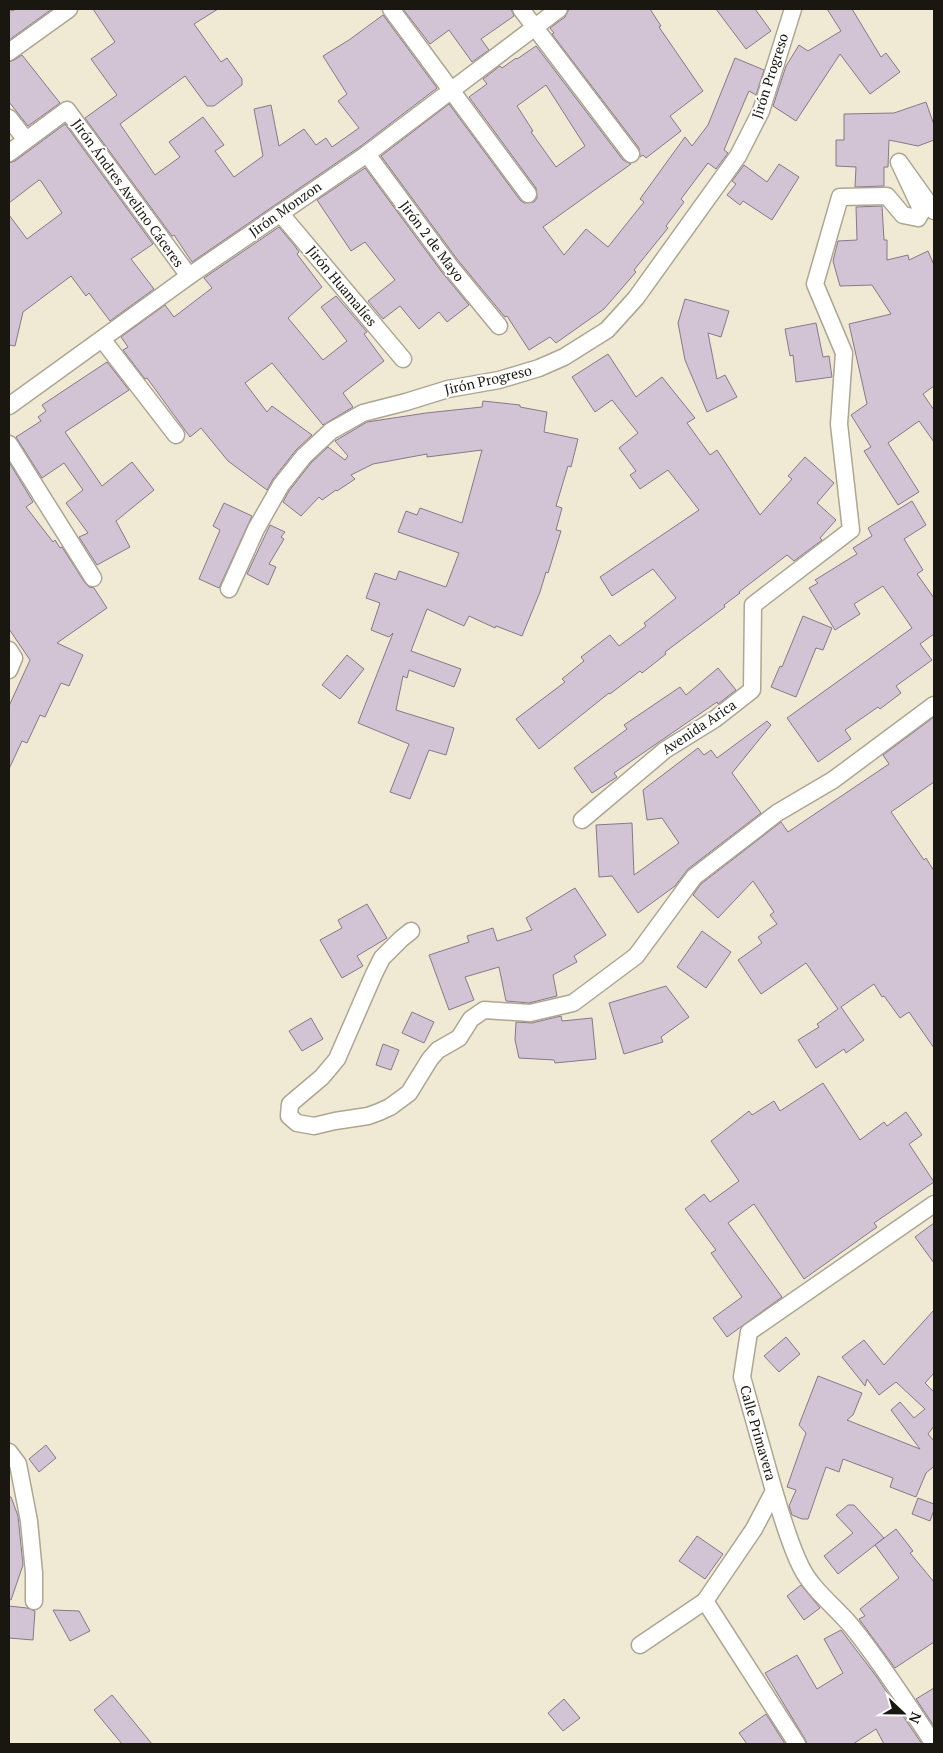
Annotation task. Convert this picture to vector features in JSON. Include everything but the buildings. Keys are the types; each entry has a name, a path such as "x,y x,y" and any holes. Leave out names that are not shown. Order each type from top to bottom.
{"street":[{"path":"9,52 69,9"},
{"path":"391,9 528,194"},
{"path":"521,9 632,154"},
{"name":"Jirón Monzon","path":"9,406 189,276 366,154 559,9"},
{"name":"Jirón Progreso","path":"229,589 256,529 281,485 304,456 332,431 363,413 448,389 499,380 539,368 564,357 607,330 636,298 738,156 761,111 793,9"},
{"name":"Jirón Ándres Avelino Cáceres","path":"26,140 67,110 189,276"},
{"path":"9,118 26,140 9,153"},
{"name":"Jirón 2 de Mayo","path":"366,154 448,265 499,326"},
{"name":"Avenida Arica","path":"582,820 665,750 715,719 752,690 753,605 851,530 839,424 844,354 815,284 840,197 887,196 903,216 918,218 922,211 899,162 934,212"},
{"name":"Jirón Huamalíes","path":"280,213 403,359"},
{"path":"102,339 176,435"},
{"path":"9,444 92,578"},
{"path":"411,931 382,958 337,1059 322,1077 290,1104 289,1116 297,1124 314,1126 335,1120 368,1116 390,1108 409,1093 430,1059 443,1047 459,1038 471,1019 484,1010 530,1013 573,1003 636,956 694,877 777,813 833,780 934,705"},
{"name":"Calle Primavera","path":"640,1644 706,1601 754,1529 774,1491 742,1377 749,1332 934,1204"},
{"path":"9,1452 18,1464 28,1514 32,1545 34,1602"},
{"path":"774,1491 801,1567 814,1587 852,1627 887,1674 934,1744"},
{"path":"706,1601 797,1744"}]}
